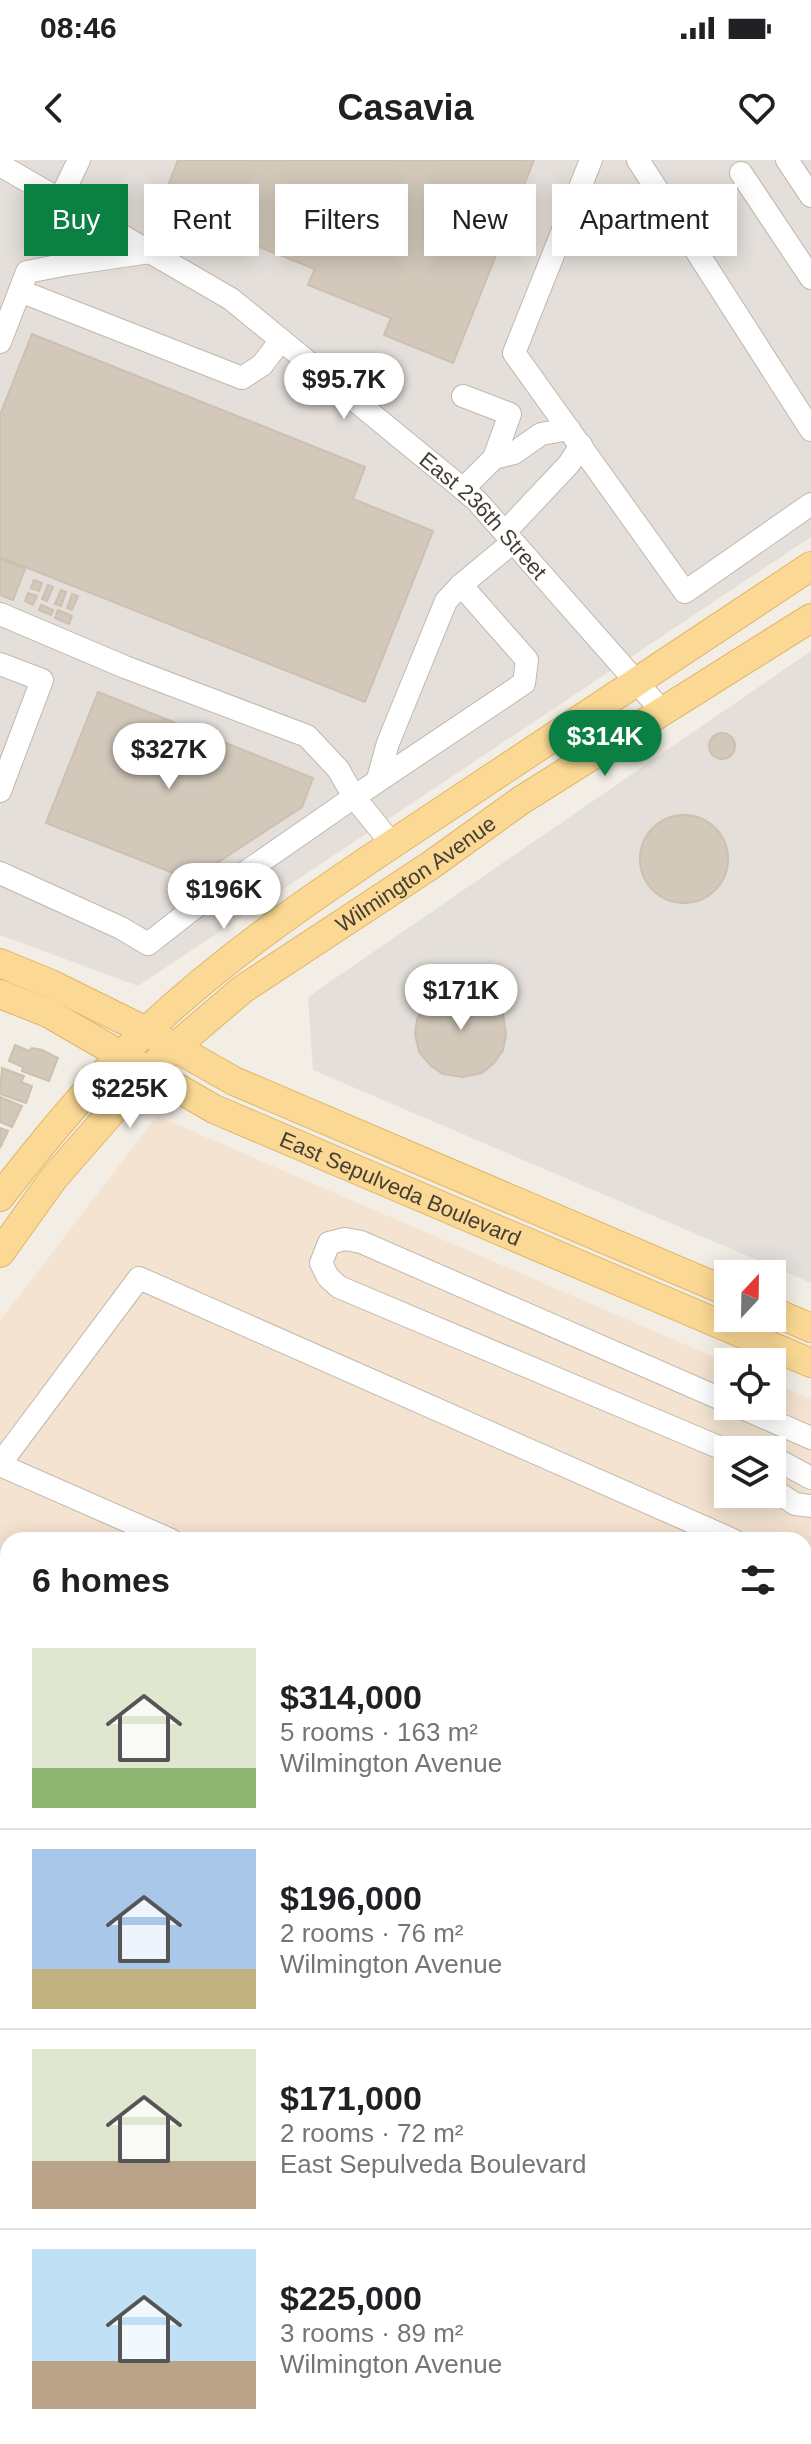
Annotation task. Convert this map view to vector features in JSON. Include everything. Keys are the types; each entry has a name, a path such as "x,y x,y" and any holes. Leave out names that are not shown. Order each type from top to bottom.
{"main road":[{"name":"Wilmington Avenue","path":"0,1197 122,1055 224,964 392,844 811,566"},
{"name":"Wilmington Avenue","path":"5,1233 149,1069 243,989 431,865 520,801 811,618"},
{"name":"East Sepulveda Boulevard","path":"0,963 51,984 146,1031 234,1081 714,1286"},
{"name":"East Sepulveda Boulevard","path":"0,994 48,1013 214,1109 811,1363"},
{"path":"786,1317 811,1328"}],"street":[{"path":"67,184 79,160"},
{"path":"591,160 514,353 685,592 811,504"},
{"path":"638,160 811,430"},
{"path":"787,160 811,196"},
{"name":"East 236th Street","path":"0,165 34,184"},
{"path":"741,173 811,278"},
{"path":"0,342 27,272 144,253"},
{"name":"East 236th Street","path":"157,256 231,299 477,501 662,711"},
{"path":"20,291 242,378 262,365 281,340"},
{"path":"463,396 510,414 494,458 463,489"},
{"path":"494,458 514,453 541,434 575,437"},
{"path":"378,779 388,743 446,601 509,537 569,464 575,437"},
{"path":"0,873 121,928 148,944 194,908 378,779 524,683 527,660 461,585"},
{"path":"0,614 125,667 307,736 338,769 354,797 392,844"},
{"path":"0,664 42,680 0,791"},
{"path":"714,1396 361,1242 345,1239 329,1243 321,1263 328,1277 339,1287 714,1445"},
{"path":"153,1532 0,1464 139,1278 715,1532"},
{"path":"770,1420 811,1438"},
{"path":"786,1465 811,1478"},
{"path":"786,1478 811,1491"},
{"path":"786,1498 795,1504 811,1506"}],"shaded area":[{"path":"0,160 811,160 811,537 138,986 0,935"},
{"path":"811,651 811,1283 786,1272 786,1260 757,1260 313,1070 308,997"},
{"path":"157,1116 714,1357 714,1420 786,1420 786,1388 811,1399 811,1532 0,1532 0,1321"}],"building":[{"path":"178,160 534,160 524,184 424,184 424,256 496,256 453,363 384,335 391,318 308,285 315,269 282,256 408,256 408,184 275,184 275,253 259,247 259,184 169,184"},
{"path":"32,334 365,467 353,499 433,531 365,702 0,557 0,415"},
{"path":"0,559 25,569 13,600 0,595"},
{"path":"34,580 42,583 39,591 31,588"},
{"path":"48,585 53,587 47,601 42,599"},
{"path":"61,590 66,592 61,606 55,604"},
{"path":"28,593 37,596 33,605 25,601"},
{"path":"72,594 78,596 72,610 67,608"},
{"path":"41,605 53,610 51,615 39,610"},
{"path":"58,610 72,616 69,624 55,618"},
{"path":"98,692 313,778 302,807 191,880 46,823"},
{"path":"722,733 731,737 735,746 731,755 722,759 713,755 709,746 713,737"},
{"path":"684,815 709,822 721,834 728,859 721,884 709,896 684,903 659,896 647,884 640,859 647,834 659,822"},
{"path":"458,986 476,988 492,995 503,1014 506,1035 503,1050 494,1063 482,1073 463,1077 443,1074 431,1066 419,1052 415,1034 417,1019 425,1004 438,992"},
{"path":"15,1045 29,1051 32,1048 42,1050 58,1058 49,1081 22,1071 23,1067 9,1061"},
{"path":"2,1068 24,1076 21,1082 32,1086 26,1103 0,1094"},
{"path":"0,1097 22,1106 12,1127 0,1122"},
{"path":"0,1128 8,1131 0,1148"}]}
